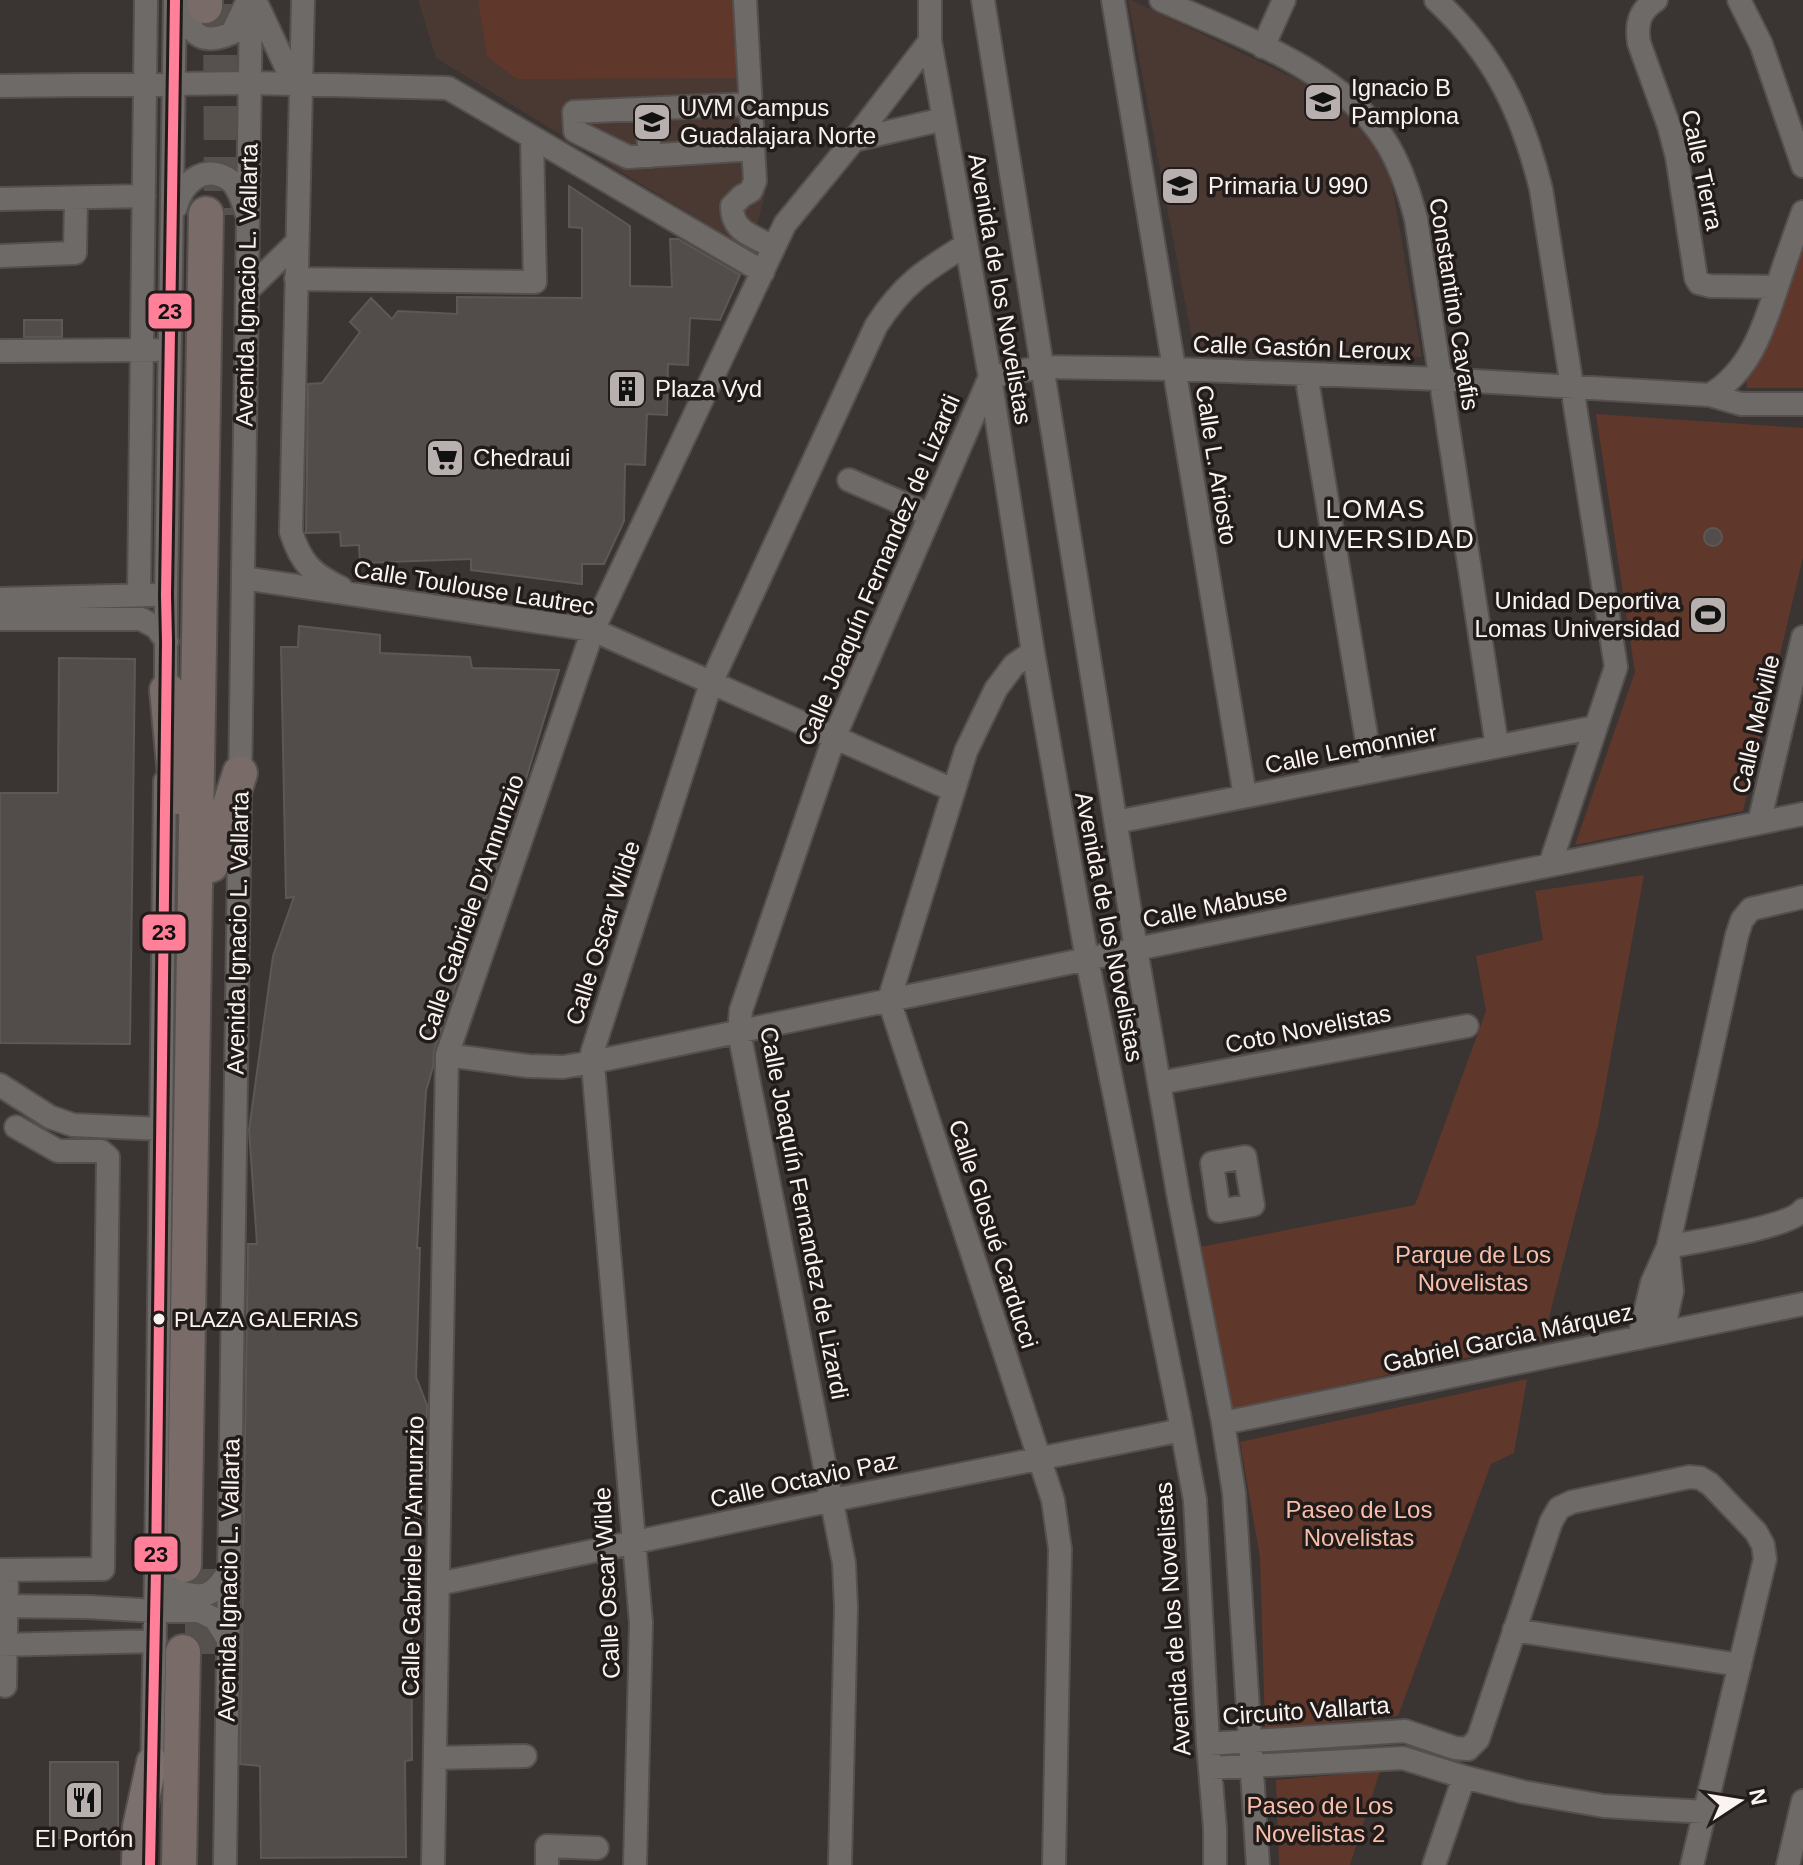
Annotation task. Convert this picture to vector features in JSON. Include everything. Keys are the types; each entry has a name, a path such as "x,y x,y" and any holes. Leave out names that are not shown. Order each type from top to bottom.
{"highway":[{"name":"Avenida Ignacio L. Vallarta","path":"193,1568 211,865 212,216"},
{"name":"Avenida Ignacio L. Vallarta","path":"193,1568 192,965 212,216"},
{"path":"167,690 192,965"},
{"path":"211,865 240,773"},
{"name":"Avenida Ignacio L. Vallarta","path":"179,1865 192,1646"},
{"name":"Avenida Ignacio L. Vallarta","path":"192,1646 199,1865"}],"main road":[{"path":"137,1865 138,1827 152,1762"}],"street":[{"path":"139,595 146,0"},
{"path":"303,0 297,84 291,532 299,555 322,579 353,595"},
{"path":"745,0 755,181 751,191 732,206 732,216 738,229 774,247"},
{"name":"Avenida de los Novelistas","path":"930,0 930,41 990,377 1033,652 1087,959 1195,1500 1215,1865"},
{"name":"Avenida de los Novelistas","path":"983,0 1136,949 1234,1493 1258,1865"},
{"name":"Calle L. Ariosto","path":"1113,0 1245,796"},
{"name":"Constantino Cavafis","path":"1161,0 1263,47 1335,88 1361,110 1384,138 1395,158 1410,193 1416,219 1497,746"},
{"path":"1263,47 1284,0"},
{"name":"Calle Tierra","path":"1656,0 1638,20 1637,32 1677,157 1696,278 1699,283 1710,286 1777,287"},
{"path":"1739,0 1761,44 1803,166"},
{"path":"218,1 297,84"},
{"name":"Avenida Ignacio L. Vallarta","path":"192,1646 155,1611 193,1568 161,1129 166,595 171,350 250,83 218,1"},
{"name":"Avenida Ignacio L. Vallarta","path":"218,1 174,84 212,216 248,290 240,773 193,1568 192,1646 225,1865"},
{"path":"1438,1 1490,62 1514,105 1531,148 1541,189 1616,667 1550,865"},
{"name":"Calle Gabriele D'Annunzio","path":"433,1865 447,1055 593,630 774,247 785,224 930,41"},
{"path":"0,86 250,83 448,88 763,272"},
{"path":"750,104 574,112 575,131 628,157 753,149"},
{"path":"646,109 650,156"},
{"path":"854,140 944,119"},
{"path":"296,279 535,282 532,137"},
{"path":"0,199 144,196"},
{"path":"0,256 75,253 76,198"},
{"path":"1710,395 1734,377 1753,350 1763,330 1803,212"},
{"path":"248,290 297,242"},
{"name":"Calle Oscar Wilde","path":"635,1865 641,1623 592,1053 711,683 876,326 902,290 926,269 966,245"},
{"path":"0,351 171,350"},
{"name":"Calle Gastón Leroux","path":"990,377 1042,367 1174,369 1440,379 1710,395 1741,404 1803,404"},
{"path":"1306,374 1372,771"},
{"name":"Calle Joaquín Fernandez de Lizardi","path":"840,1865 846,1607 844,1563 739,1032 741,1010 834,738 990,377"},
{"path":"849,480 930,515"},
{"name":"Calle Toulouse Lautrec","path":"243,578 593,630 953,790"},
{"path":"0,599 166,595"},
{"path":"0,619 141,619 156,627 167,642"},
{"name":"Calle Melville","path":"1759,823 1803,637"},
{"path":"889,1000 966,751 996,689 1014,665 1033,652"},
{"name":"Calle Lemonnier","path":"1116,822 1596,727"},
{"name":"Calle Mabuse","path":"447,1055 528,1066 563,1067 593,1062 1803,814"},
{"path":"1639,1338 1652,1283 1668,1247 1742,920 1751,909 1803,897"},
{"name":"Calle Glosué Carducci","path":"889,1000 1053,1500 1060,1549 1054,1865"},
{"name":"Coto Novelistas","path":"1159,1083 1467,1026"},
{"path":"0,1085 50,1117 73,1125 161,1129"},
{"path":"5,1686 4,1570 103,1569 108,1157 101,1151 58,1151 16,1127"},
{"path":"1179,1199 1216,1193"},
{"path":"1668,1247 1779,1224 1801,1214 1803,1210"},
{"path":"1663,1332 1672,1291 1668,1247"},
{"name":"Gabriel Garcia Márquez","path":"1223,1423 1803,1304"},
{"name":"Calle Octavio Paz","path":"438,1584 1182,1430"},
{"name":"Circuito Vallarta","path":"1208,1744 1405,1731 1455,1748 1468,1749 1478,1739 1551,1522 1559,1508 1572,1502 1689,1477 1700,1478 1710,1484 1756,1532 1763,1545 1765,1559 1692,1865"},
{"path":"3,1606 199,1611 215,1619 192,1646 3,1645"},
{"path":"1514,1630 1740,1665"},
{"name":"Avenida Ignacio L. Vallarta","path":"150,1865 152,1762 192,1646"},
{"path":"435,1758 525,1756"},
{"name":"Circuito Vallarta","path":"1210,1768 1403,1758 1523,1792 1604,1806 1705,1812"},
{"path":"1434,1865 1464,1777"},
{"path":"1788,1865 1803,1801"},
{"path":"547,1865 547,1846 597,1848"}],"shaded area":[{"name":"UVM Campus Guadalajara Norte","path":"418,0 757,0 767,187 750,251 436,58"},
{"path":"1128,0 1313,87 1344,110 1367,136 1390,174 1422,357 1194,350"}],"green space":[{"path":"478,0 736,0 740,78 517,79 487,56"},
{"path":"1803,240 1803,388 1747,388 1746,379 1756,366"},
{"name":"Unidad Deportiva Lomas Universidad","path":"1596,414 1803,428 1803,557 1743,811 1575,845 1635,672"},
{"name":"Parque de Los Novelistas","path":"1644,875 1598,1126 1543,1341 1232,1409 1200,1247 1415,1205 1486,1011 1476,956 1543,940 1535,891"},
{"name":"Paseo de Los Novelistas","path":"1527,1379 1514,1453 1491,1464 1398,1716 1265,1729 1260,1557 1240,1442"},
{"name":"Paseo de Los Novelistas 2","path":"1380,1771 1350,1865 1279,1865 1276,1780"}],"building":[{"name":"Chedraui","path":"569,186 630,226 630,286 672,287 670,239 678,239 740,275 720,320 690,318 688,365 668,364 667,415 647,414 645,465 625,464 624,521 604,564 582,564 582,584 471,570 471,559 360,563 359,545 341,546 340,532 306,533 308,384 322,383 360,332 350,322 371,298 392,319 398,311 457,314 457,297 582,298 582,228 569,227"},
{"path":"24,320 62,320 62,337 24,337"},
{"path":"1709,528 1717,528 1722,537 1720,544 1709,546 1704,541 1704,533"},
{"path":"299,626 380,635 380,653 470,657 472,668 559,670 519,802 486,898 483,898 434,1050 426,1091 417,1248 420,1248 416,1377 427,1405 426,1483 411,1563 412,1760 405,1761 406,1857 261,1858 260,1766 240,1764 248,1244 257,1244 249,1130 273,956 294,897 286,898 281,647 298,647"},
{"path":"59,658 135,659 130,1044 0,1043 0,793 58,793"},
{"name":"El Portón","path":"50,1762 118,1762 118,1838 50,1838"}],"tunnel":[{"path":"220,4 221,215"},
{"path":"202,1565 202,1654"}],"transit line":[{"name":"23","path":"150,1865 175,0"}],"place":[{"name":"Ignacio B Pamplona","path":"1323,102"},
{"name":"UVM Campus Guadalajara Norte","path":"652,122"},
{"name":"Primaria U 990","path":"1180,186"},
{"name":"Plaza Vyd","path":"627,389"},
{"name":"Chedraui","path":"445,458"},
{"name":"Unidad Deportiva Lomas Universidad","path":"1708,615"},
{"name":"PLAZA GALERIAS","path":"159,1319"},
{"name":"El Portón","path":"84,1800"}],"district":[{"name":"LOMAS UNIVERSIDAD","path":"1376,524"}]}
